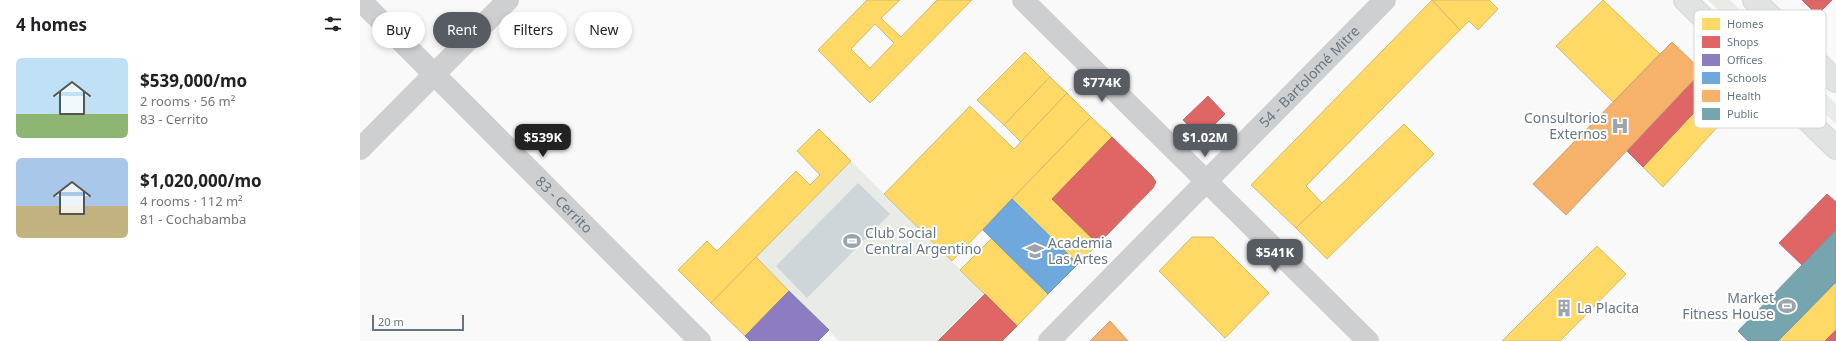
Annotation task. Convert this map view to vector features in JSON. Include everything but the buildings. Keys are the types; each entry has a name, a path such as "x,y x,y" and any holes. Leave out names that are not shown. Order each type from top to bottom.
{"main road":[{"path":"1685,0 1695,10"},
{"path":"1754,0 1764,10"},
{"path":"1826,71 1836,81"},
{"path":"1816,128 1836,148"}],"street":[{"name":"83 - Cerrito","path":"360,0 700,341"},
{"path":"360,149 508,0"},
{"path":"1023,0 1368,341"},
{"name":"54 - Bartolomé Mitre","path":"1049,341 1385,0"}],"shaded area":[{"path":"1708,0 1730,0 1740,10 1718,10"},
{"path":"1826,94 1836,104 1836,124 1826,114"},
{"name":"Club Social Central Argentino","path":"851,161 1017,326 1002,341 839,341 789,291 745,336 711,303"},
{"path":"858,183 890,214 807,298 776,266"}],"place":[{"name":"Consultorios Externos","path":"1620,126"},
{"name":"Club Social Central Argentino","path":"852,241"},
{"name":"Academia Las Artes","path":"1035,251"},
{"name":"Market Fitness House","path":"1787,306"},
{"name":"La Placita","path":"1564,308"}]}
